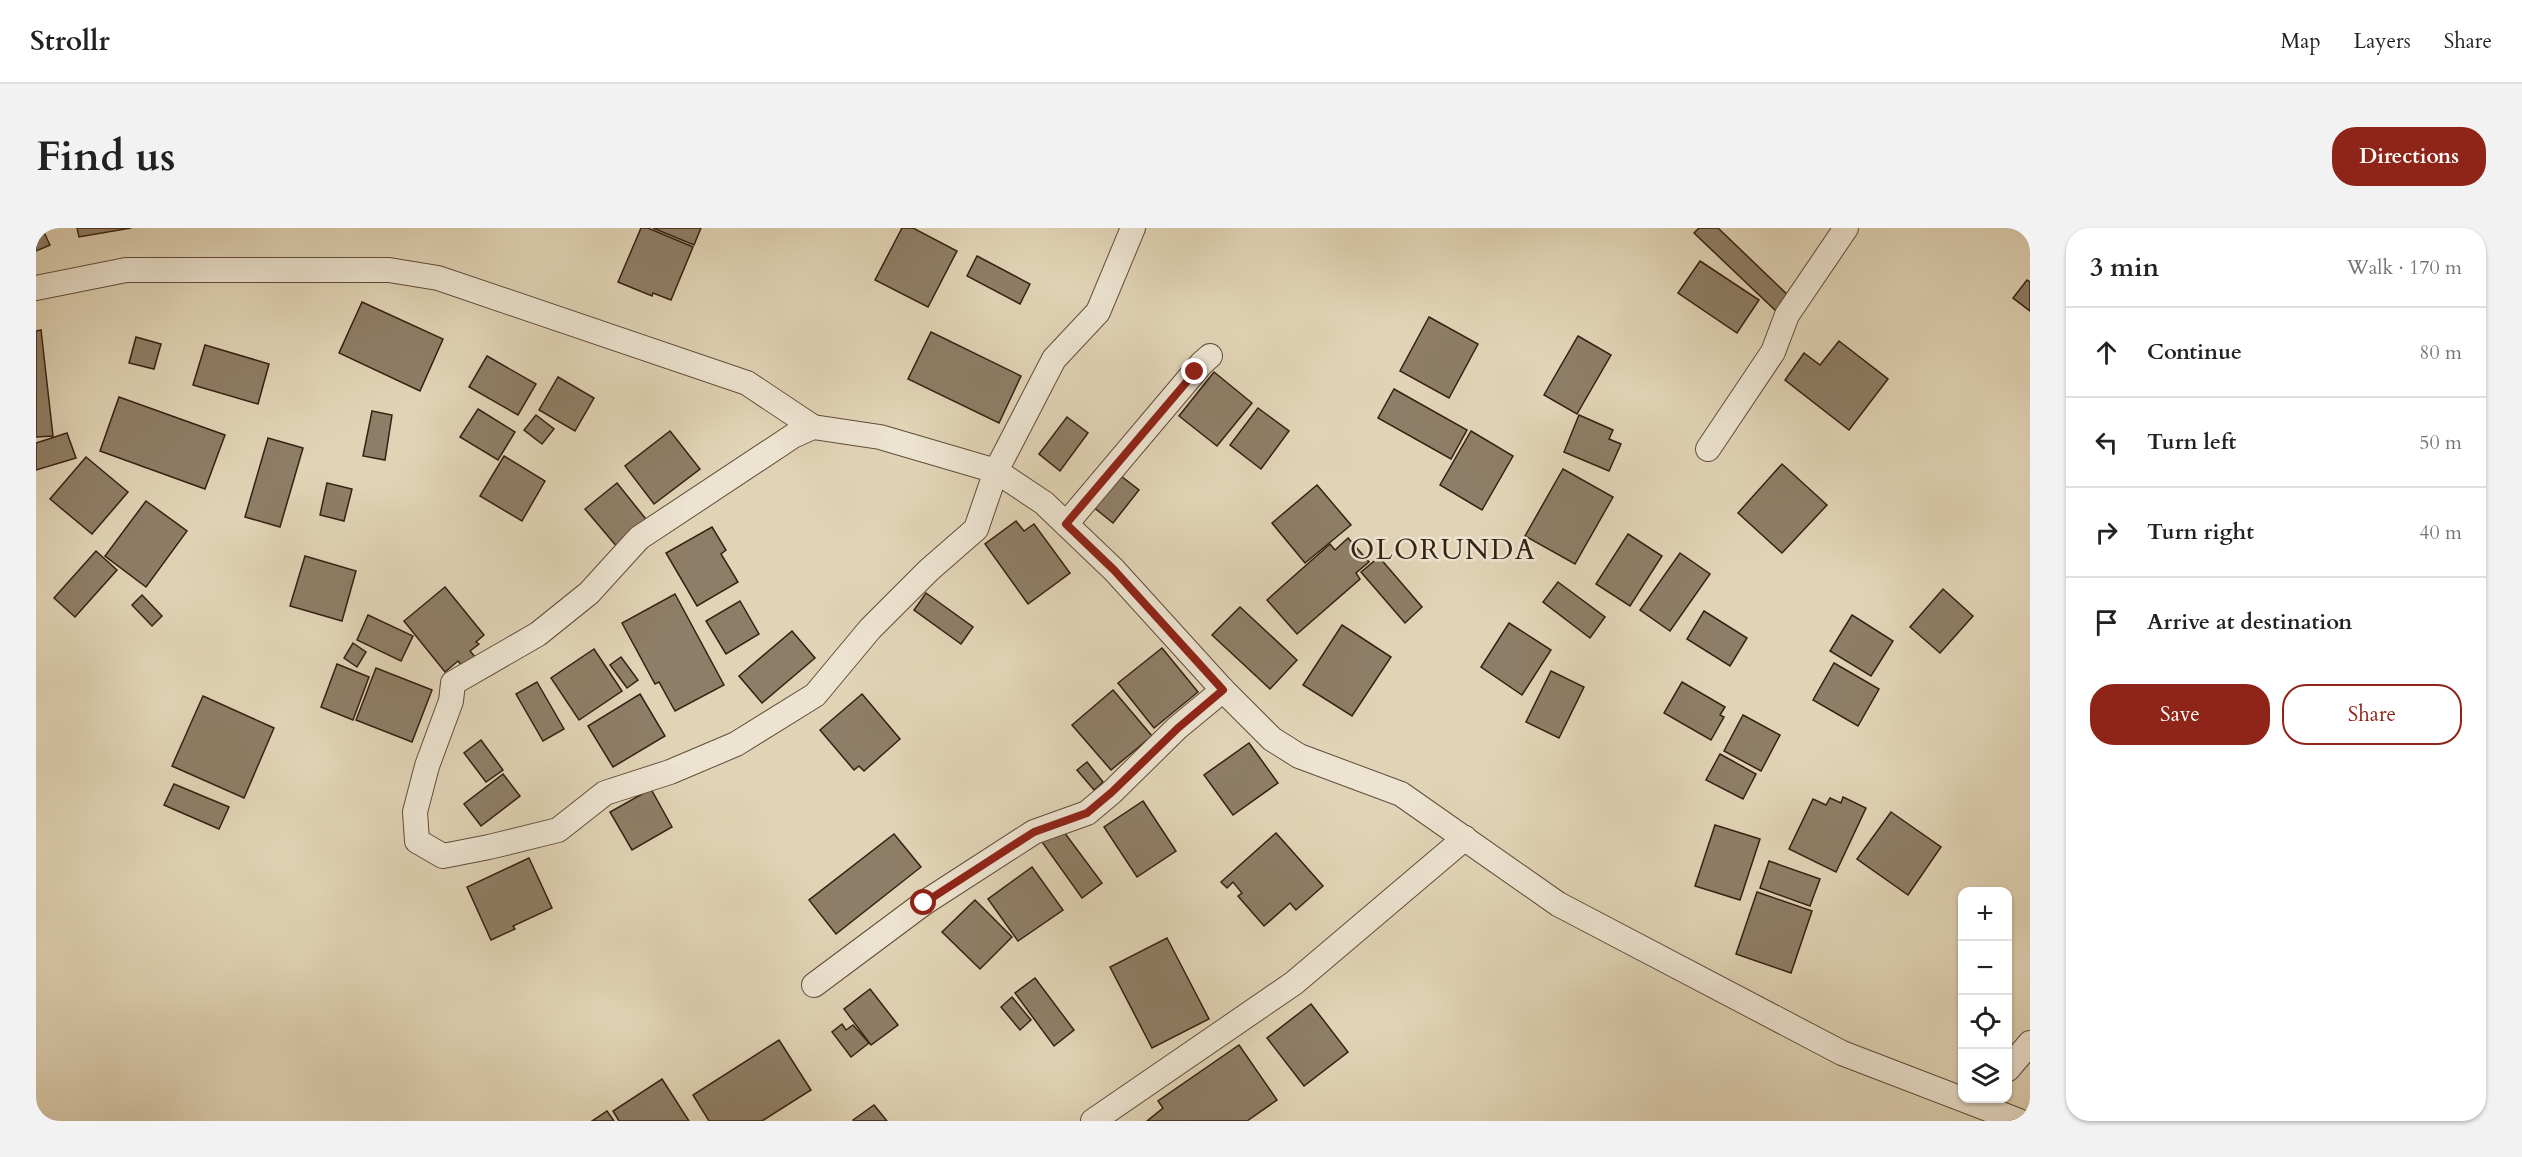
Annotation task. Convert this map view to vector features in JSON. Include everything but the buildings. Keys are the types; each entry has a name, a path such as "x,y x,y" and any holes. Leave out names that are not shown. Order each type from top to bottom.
{"street":[{"path":"813,427 794,436 639,538 589,593 538,634 453,683 450,701 427,766 415,812 417,841 442,856 558,830 605,793 670,772 736,744 815,695 870,629 929,570 976,529 996,471 1054,359 1098,312 1133,228"},
{"path":"1708,449 1773,352 1787,315 1846,228"},
{"path":"36,288 126,270 389,270 438,278 747,383 813,427 879,437 996,471 1044,503 1114,570 1223,690 1272,739 1299,756 1401,794 1558,904 1697,979 1842,1053 1958,1094"},
{"path":"1066,524 1210,356"},
{"path":"814,985 924,903 1034,832 1087,813 1178,728 1223,690"},
{"path":"1093,1121 1294,982 1465,838"},
{"path":"2012,1063 2030,1043"},
{"path":"1981,1103 2019,1121"}],"district":[{"name":"OLORUNDA","path":"1443,549"}],"route":[{"path":"924,903 1034,832 1087,813 1178,728 1223,690 1114,570 1066,524 1195,372"}]}
